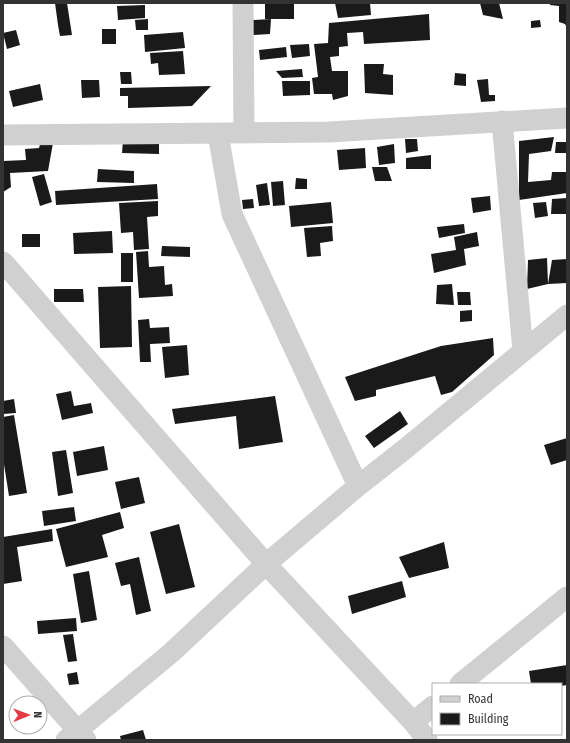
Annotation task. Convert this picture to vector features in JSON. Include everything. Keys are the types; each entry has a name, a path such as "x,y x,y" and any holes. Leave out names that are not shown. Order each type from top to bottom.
{"street":[{"path":"243,3 244,134"},
{"path":"3,135 244,134 329,132 567,118"},
{"path":"502,121 523,350"},
{"path":"218,134 232,214 358,486"},
{"path":"3,262 266,564 413,722 427,740"},
{"path":"3,646 77,737 171,653 266,564 358,486 567,315"},
{"path":"461,683 567,597"},
{"path":"413,722 432,707"}],"building":[{"path":"55,3 67,3 72,35 60,36"},
{"path":"265,3 294,3 294,19 265,19"},
{"path":"335,3 370,3 371,15 338,18"},
{"path":"480,3 499,3 503,19 483,15"},
{"path":"550,3 567,3 567,28 565,24 559,22 559,6 550,5"},
{"path":"145,5 145,18 118,20 117,6"},
{"path":"429,14 430,40 364,44 363,32 347,33 348,46 339,47 339,56 330,57 332,71 348,71 348,96 333,100 332,94 314,94 312,78 318,77 314,44 328,43 329,23"},
{"path":"148,19 148,30 136,30 135,20"},
{"path":"271,19 270,34 253,35 253,20"},
{"path":"540,20 541,27 531,28 531,21"},
{"path":"102,29 116,29 116,44 102,44"},
{"path":"16,30 20,45 7,49 3,33"},
{"path":"183,32 185,48 145,52 144,35"},
{"path":"309,44 310,56 292,58 290,45"},
{"path":"286,47 287,57 260,60 259,50"},
{"path":"183,51 185,74 159,75 158,63 151,64 150,53"},
{"path":"364,64 384,64 383,74 393,75 393,95 365,93"},
{"path":"302,69 303,77 282,78 276,71"},
{"path":"120,72 131,72 132,84 121,84"},
{"path":"455,73 466,74 466,86 454,85"},
{"path":"488,79 489,95 495,95 495,101 481,102 477,80"},
{"path":"81,80 99,80 100,97 82,98"},
{"path":"282,81 310,81 310,95 283,96"},
{"path":"40,84 43,100 13,107 9,91"},
{"path":"211,86 192,106 128,108 128,96 120,96 120,88"},
{"path":"554,137 551,151 529,154 528,182 551,180 552,172 567,172 567,193 519,200 519,141"},
{"path":"405,139 417,139 418,151 406,153"},
{"path":"41,140 53,143 48,171 10,173 11,187 3,192 3,161 26,160 25,149 39,148"},
{"path":"123,140 159,141 159,154 122,153"},
{"path":"556,142 567,142 567,153 555,153"},
{"path":"394,144 395,163 379,165 377,147"},
{"path":"365,148 366,168 339,170 337,150"},
{"path":"431,155 431,169 406,169 406,158"},
{"path":"372,167 387,167 392,181 375,181"},
{"path":"98,169 134,171 134,183 97,182"},
{"path":"44,174 52,202 40,206 32,177"},
{"path":"296,178 307,179 307,189 295,189"},
{"path":"283,181 285,205 273,206 271,182"},
{"path":"267,183 270,205 259,206 256,185"},
{"path":"157,184 158,199 56,205 55,191"},
{"path":"490,196 491,210 473,213 471,198"},
{"path":"567,198 567,214 551,214 552,199"},
{"path":"253,199 254,208 243,209 242,200"},
{"path":"158,201 158,216 147,217 149,249 134,250 133,232 121,233 119,203"},
{"path":"331,202 333,223 291,227 289,206"},
{"path":"546,202 548,216 535,218 533,203"},
{"path":"464,224 465,233 439,238 437,227"},
{"path":"332,226 333,241 320,243 321,256 307,257 304,228"},
{"path":"112,231 113,253 74,254 73,233"},
{"path":"477,232 479,246 464,249 466,265 434,273 431,254 456,250 454,237"},
{"path":"22,234 40,234 40,247 22,247"},
{"path":"162,246 190,247 190,257 161,256"},
{"path":"148,251 149,267 164,266 165,285 172,284 173,296 139,298 136,252"},
{"path":"121,253 133,253 133,282 121,282"},
{"path":"547,258 548,284 527,289 528,260"},
{"path":"567,259 567,283 548,284 552,260"},
{"path":"452,284 454,305 436,304 437,285"},
{"path":"131,286 132,347 100,348 98,287"},
{"path":"54,289 83,289 84,302 54,302"},
{"path":"457,292 470,292 471,305 458,305"},
{"path":"472,310 472,321 460,322 460,311"},
{"path":"149,319 150,328 169,327 170,343 150,344 151,362 140,362 138,320"},
{"path":"493,338 494,355 452,392 441,395 435,376 376,390 376,396 355,401 345,377 441,346"},
{"path":"187,345 189,375 165,378 162,347"},
{"path":"71,391 74,406 91,403 93,413 62,420 56,394"},
{"path":"275,396 283,442 239,449 236,416 175,424 172,409"},
{"path":"14,399 16,413 3,414 3,401"},
{"path":"400,411 408,424 374,448 365,436"},
{"path":"14,415 27,493 9,496 3,458 3,417"},
{"path":"567,438 567,460 551,465 544,445"},
{"path":"104,446 108,470 77,476 73,452"},
{"path":"66,450 73,493 58,496 52,452"},
{"path":"139,477 145,503 121,509 115,482"},
{"path":"74,507 76,521 44,526 42,511"},
{"path":"120,512 124,528 102,535 108,557 66,567 56,529"},
{"path":"179,524 195,587 166,594 150,532"},
{"path":"52,529 53,541 17,547 22,581 3,584 3,537"},
{"path":"444,542 449,568 409,578 399,557"},
{"path":"139,557 151,611 136,615 130,584 121,586 115,563"},
{"path":"89,571 97,620 81,623 73,574"},
{"path":"402,581 406,597 352,614 348,596"},
{"path":"76,618 77,631 38,634 37,621"},
{"path":"73,634 77,661 68,662 63,635"},
{"path":"567,665 567,685 562,686 562,683 531,683 529,671"},
{"path":"77,672 79,684 69,685 67,674"},
{"path":"143,730 146,740 121,740 120,736"}]}
